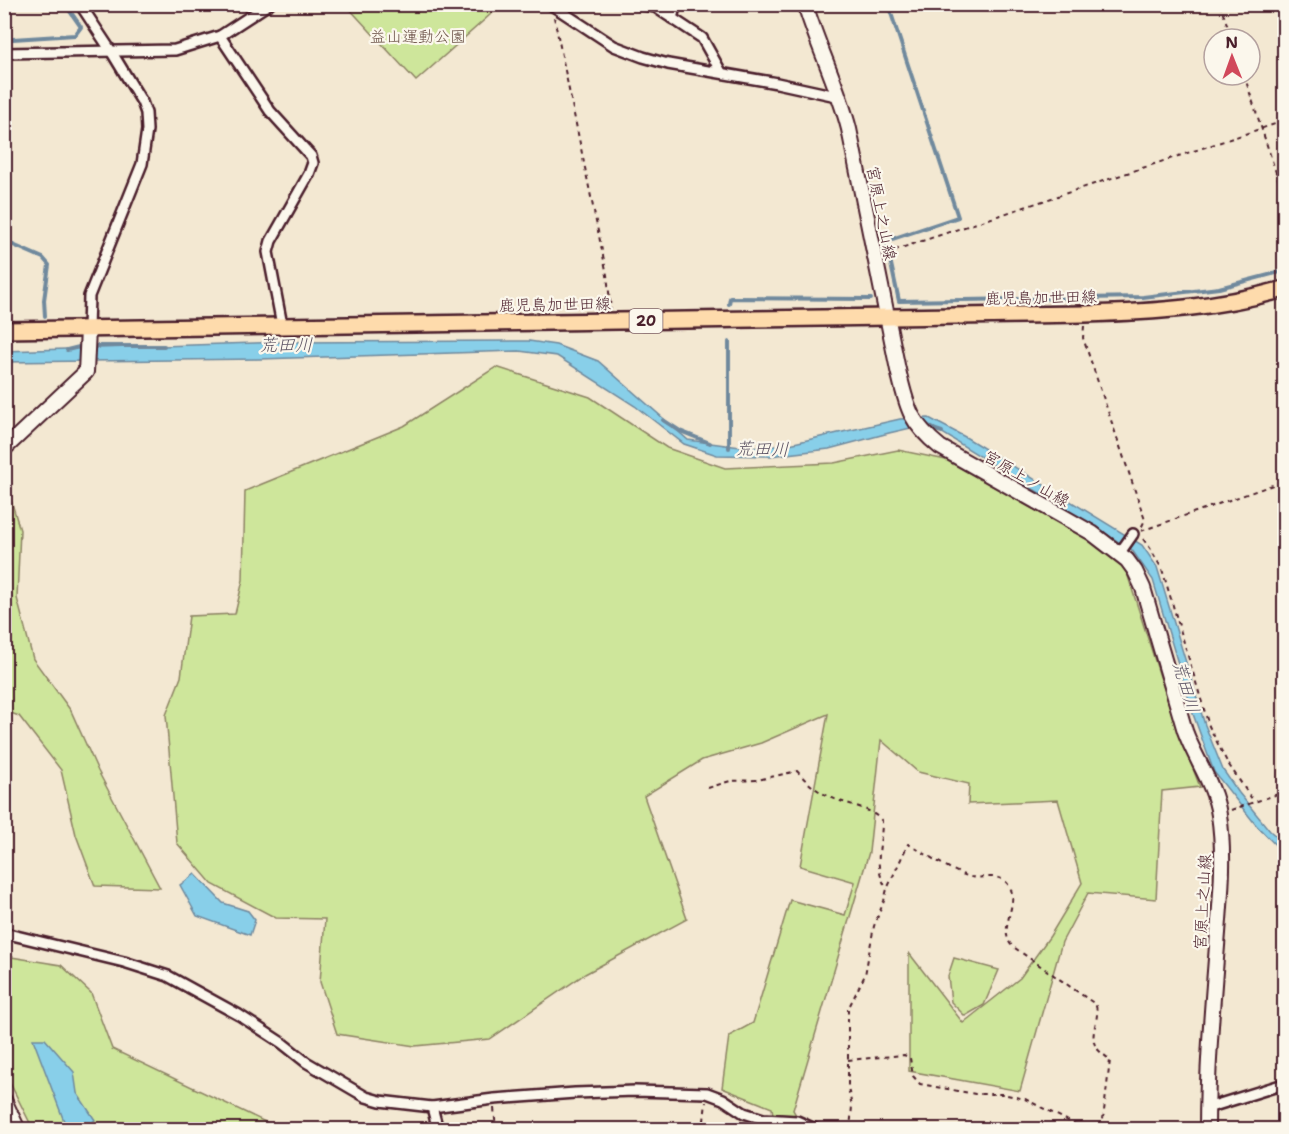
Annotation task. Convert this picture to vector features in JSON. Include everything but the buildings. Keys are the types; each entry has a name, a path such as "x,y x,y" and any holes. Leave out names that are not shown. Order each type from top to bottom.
{"main road":[{"name":"鹿児島加世田線","path":"4,330 88,336 282,325 1084,314 1160,311 1216,305 1284,289"}],"street":[{"path":"4,449 86,372 89,297 137,179 146,146 146,113 142,102 80,4"},
{"path":"4,53 175,50 220,36 269,4"},
{"path":"639,4 655,7 702,38 721,72"},
{"path":"672,18 676,4"},
{"name":"宮原上之山線","path":"805,4 813,30 841,97 905,401 920,429"},
{"path":"553,7 614,46 668,64 721,72 841,97"},
{"path":"220,36 253,88 270,111 311,156 313,163 271,241 268,252 282,325"},
{"name":"宮原上ノ山線","path":"920,429 940,447 1092,533 1119,554"},
{"path":"1119,554 1136,533"},
{"name":"宮原上之山線","path":"1119,554 1135,571 1143,588 1191,746 1214,796 1219,813 1222,892 1207,1130"},
{"path":"4,933 124,962 168,976 239,1015 306,1062 366,1097 380,1101 432,1107 494,1099 615,1092 707,1094 723,1099 744,1113 763,1119 797,1121 817,1130"},
{"path":"1207,1108 1284,1084"},
{"path":"4,1100 18,1130"},
{"path":"432,1107 438,1130"}],"path":[{"path":"1220,4 1228,27"},
{"path":"553,7 554,22 611,302 611,321"},
{"path":"1248,87 1284,197"},
{"path":"891,252 1284,121"},
{"path":"1084,314 1083,338 1146,520 1136,533"},
{"path":"1136,533 1284,482"},
{"path":"1136,533 1162,569 1209,726 1227,762 1254,802"},
{"path":"708,788 730,781 758,780 797,771 808,784 827,796 875,813 882,821 882,840 877,868 886,889"},
{"path":"1233,809 1284,792"},
{"path":"850,1130 852,1106 848,1088 848,1009 865,975 874,926 886,889 908,844 967,876 997,877 1007,884 1011,893 1007,941 1095,1004 1098,1009 1095,1046 1110,1060 1102,1129 1135,1130"},
{"path":"848,1060 904,1055 910,1058 913,1076 920,1084 975,1094 1003,1094 1025,1099 1086,1130"},
{"path":"703,1130 707,1094"},
{"path":"494,1099 496,1130"}],"green space":[{"name":"益山運動公園","path":"346,5 501,5 416,81"},
{"path":"496,367 590,397 667,448 725,468 834,463 898,450 946,460 1117,556 1125,567 1172,714 1200,787 1162,791 1156,899 1088,893 1062,942 1020,1091 909,1071 909,953 963,1023 1020,978 1050,936 1082,883 1058,800 968,804 969,784 918,772 881,740 869,852 793,1110 804,1129 775,1129 772,1108 722,1088 729,1036 753,1023 790,900 845,915 855,882 800,866 828,714 761,743 702,760 644,796 687,919 585,974 490,1039 415,1046 337,1034 320,982 325,919 276,918 212,884 177,843 166,715 181,677 189,616 235,614 243,580 245,491 404,426"},
{"path":"4,500 11,500 20,530 17,598 33,659 71,711 98,771 160,888 95,886 76,835 61,770 19,716 5,711"},
{"path":"5,956 61,965 91,993 112,1049 280,1129 33,1129 5,1073"},
{"path":"954,958 999,970 984,1005 965,1016 951,1002 948,976"}],"water":[{"path":"529,341 556,345 598,361 688,440 748,448 785,445 900,419 929,418 967,438 1142,545 1157,567 1205,725 1223,770 1270,831 1284,843 1284,854 1256,825 1214,772 1193,714 1153,580 1132,550 928,424 829,449 770,456 717,455 684,444 635,406 557,356 519,351 260,359 5,362 4,351 287,342"},
{"path":"195,874 223,903 248,911 255,920 250,935 197,916 180,885"},
{"path":"33,1039 45,1039 74,1072 77,1093 95,1120 85,1129 67,1129"}],"waterway":[{"path":"13,39 75,35 81,27 65,4"},
{"path":"888,4 958,217 886,241 899,301 1143,297 1219,288 1284,271"},
{"path":"4,241 43,258 49,265 44,300 45,316"},
{"path":"729,304 730,298 871,299"},
{"path":"729,342 729,448"},
{"name":"荒田川","path":"67,350 83,346"},
{"name":"荒田川","path":"91,346 164,346"},
{"name":"荒田川","path":"663,420 680,431 710,443"},
{"name":"荒田川","path":"923,426 942,432"}]}
